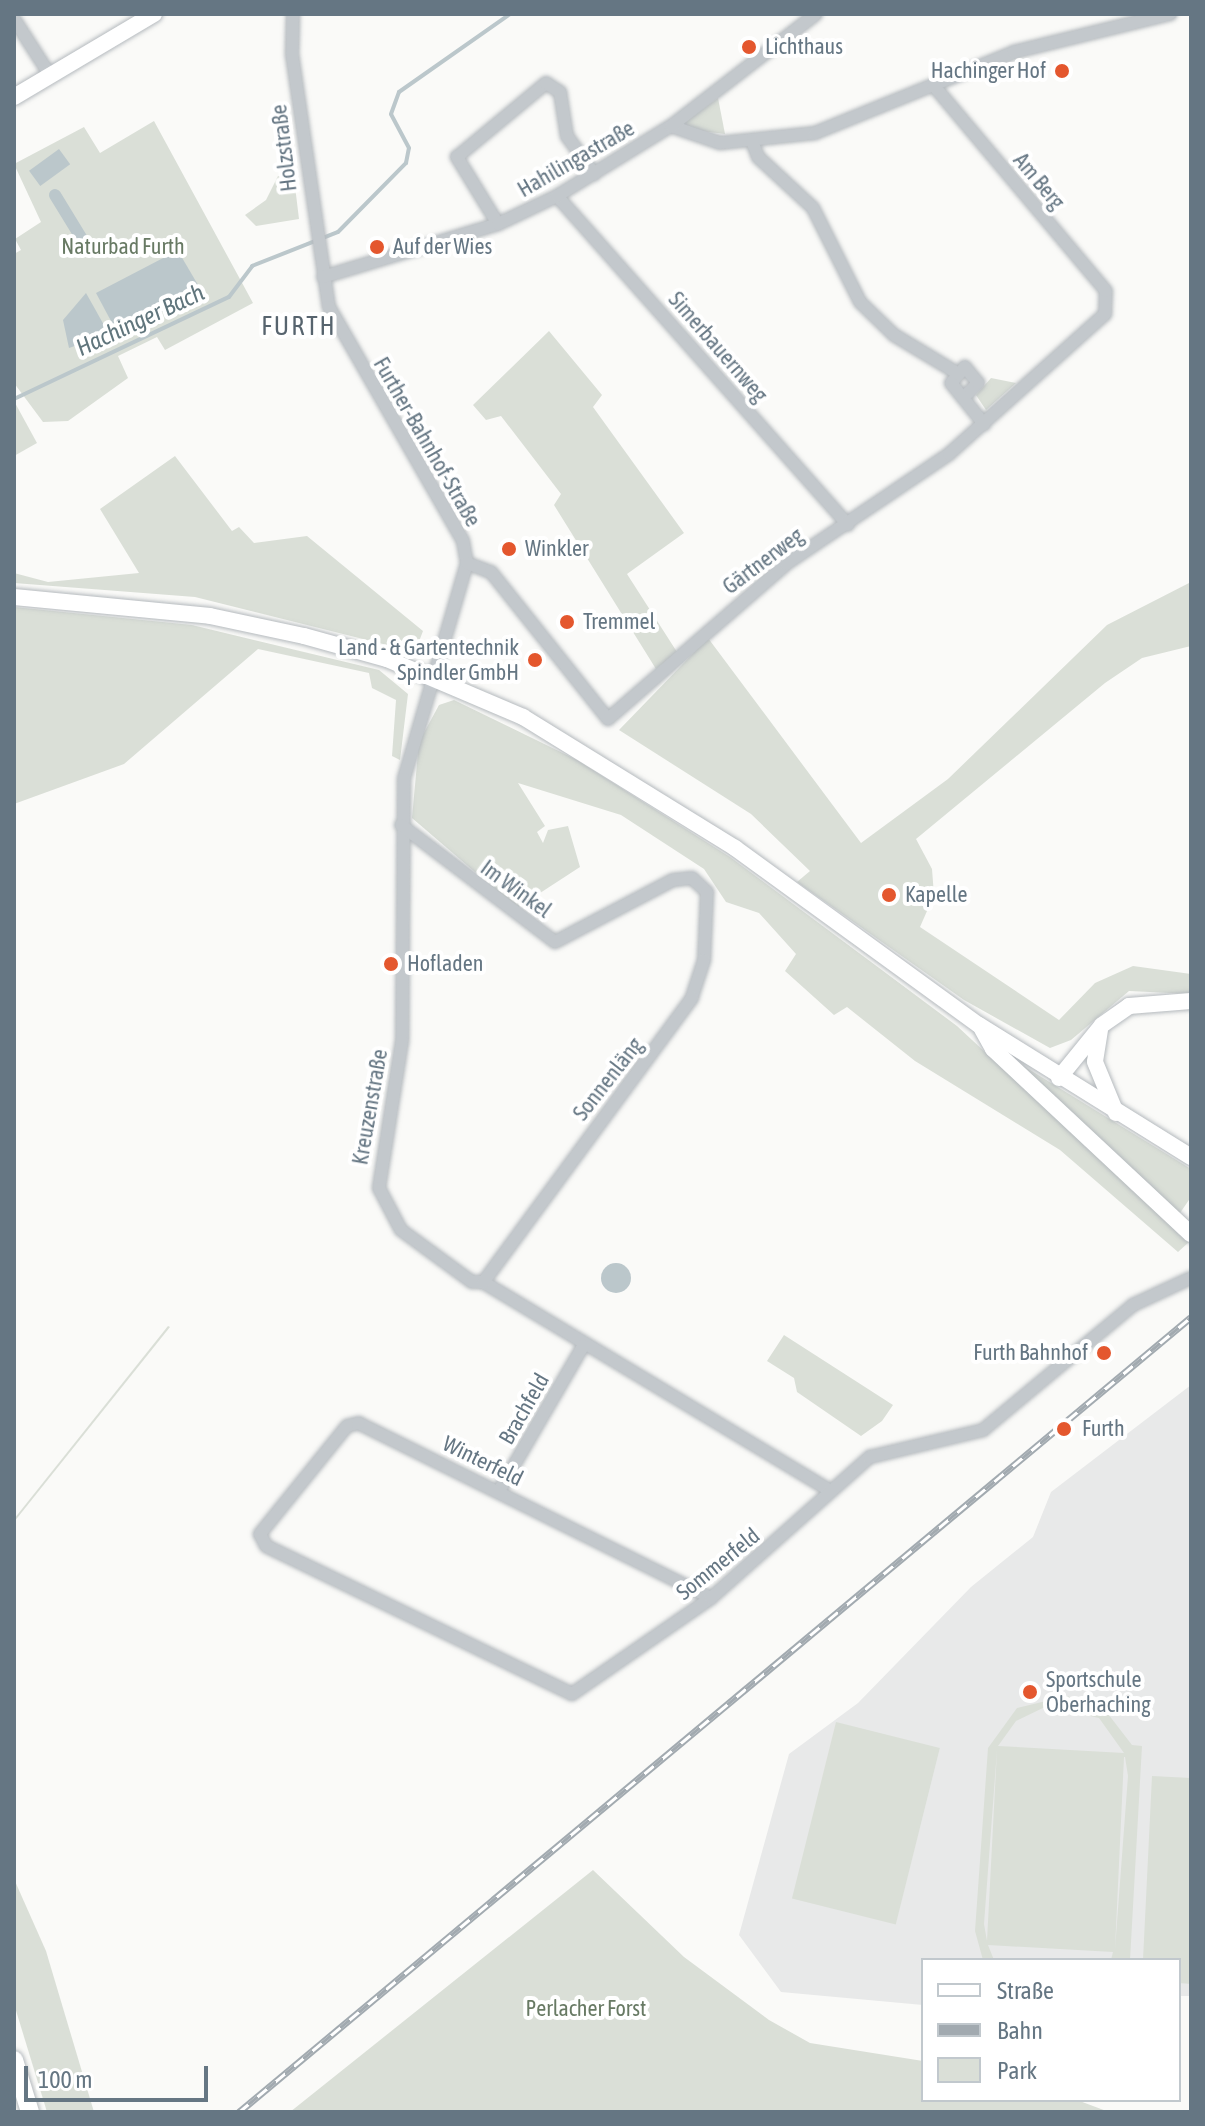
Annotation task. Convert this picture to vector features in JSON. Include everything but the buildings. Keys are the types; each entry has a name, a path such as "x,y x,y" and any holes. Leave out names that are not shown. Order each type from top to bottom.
{"highway":[{"path":"14,2060 30,2112"}],"main road":[{"path":"14,97 154,14"},
{"path":"14,597 210,616 318,640 432,677 523,717 639,786 1059,1078 1191,1157"},
{"path":"1059,1078 1102,1025 1154,999 1191,1001"},
{"path":"979,1025 993,1049 1191,1234"},
{"path":"1102,1025 1095,1062 1117,1114"}],"street":[{"name":"Holzstraße","path":"293,14 316,239 323,277"},
{"name":"Hahilingastraße","path":"323,277 498,224 557,196 671,126 816,14"},
{"path":"671,126 700,140 752,141 851,124 1014,52 1170,14"},
{"path":"14,19 50,75"},
{"path":"498,224 457,157 546,83 555,83 567,136 594,174"},
{"name":"Am Berg","path":"934,86 1110,303"},
{"path":"752,141 758,157 813,208 860,302 894,335 954,371 970,368 978,377 967,394"},
{"name":"Simerbauernweg","path":"557,196 848,525"},
{"name":"Further-Bahnhof-Straße","path":"323,277 334,320 455,526 467,563 432,677"},
{"name":"Gärtnerweg","path":"467,563 491,572 608,719 753,590 848,525 984,424 1110,303"},
{"path":"954,371 951,383 967,394 984,424"},
{"name":"Kreuzenstraße","path":"432,677 409,752 401,825 402,1041 379,1188 401,1230 478,1282 831,1491"},
{"name":"Im Winkel","path":"401,825 555,942 673,880 701,882"},
{"name":"Sonnenläng","path":"478,1282 692,998 709,909 701,882"},
{"name":"Sommerfeld","path":"264,1520 266,1546 572,1694 711,1598 831,1491 885,1449 952,1442 983,1430 1133,1305 1191,1278"},
{"name":"Brachfeld","path":"499,1491 583,1346"},
{"name":"Winterfeld","path":"264,1520 347,1426 359,1423 711,1598"}],"shaded area":[{"name":"Sportschule Oberhaching","path":"1191,1385 1191,1996 1181,1996 1181,1958 921,1958 921,2005 781,1992 739,1935 789,1754 858,1703 971,1587 1033,1537 1051,1492"}],"green space":[{"path":"718,98 725,134 685,129 682,124"},
{"name":"Naturbad Furth","path":"154,121 253,303 165,350 157,337 118,356 128,378 68,421 43,422 14,383 14,254 21,250 15,239 41,222 14,164 84,127 100,153"},
{"path":"278,176 294,178 299,219 256,226 245,215 266,200"},
{"path":"549,331 602,395 593,407 684,533 627,574 677,652 656,669 554,505 561,494 501,416 486,420 473,405"},
{"path":"991,378 1016,383 986,410 976,395"},
{"path":"14,401 37,443 14,456"},
{"path":"175,456 232,531 239,527 254,543 307,536 423,631 415,652 195,597 14,583 14,573 48,582 139,573 100,509"},
{"path":"1191,582 1191,646 1142,658 1105,683 916,839 932,869 934,895 920,927 1059,1020 1095,983 1133,966 1191,974 1191,994 1129,991 1071,1040 1050,1048 964,1000 797,882 810,871 751,814 619,730 708,638 861,843 948,779 1107,625"},
{"path":"14,607 192,625 379,670 408,694 400,760 392,756 396,700 372,688 369,673 258,649 124,764 14,804"},
{"path":"454,700 577,760 730,857 957,1026 1189,1242 1178,1252 1060,1150 915,1061 847,1007 834,1015 785,971 796,954 759,913 726,902 704,869 621,815 518,783 545,826 537,832 543,843 548,830 568,826 580,867 517,908 412,818 419,742 439,705"},
{"path":"1017,1062 1191,1169 1191,1197 1180,1213"},
{"path":"170,1327 14,1522 14,1519"},
{"path":"784,1335 893,1405 882,1421 861,1436 797,1392 794,1378 767,1361"},
{"path":"1067,1696 1105,1710 1132,1745 1142,1746 1130,1958 1112,1958 1113,1952 988,1945 993,1958 982,1958 975,1931 988,1748 1017,1708","holes":["1047,1706 1099,1718 1124,1753 998,1746 1016,1721","997,1750 987,1941 984,1924","1124,1757 1128,1776 1115,1949"]},
{"path":"836,1722 940,1748 896,1924 792,1899"},
{"path":"1152,1776 1191,1778 1191,1984 1181,1983 1181,1958 1143,1958"},
{"name":"Perlacher Forst","path":"593,1870 684,1957 769,2020 810,2043 921,2061 921,2102 1082,2102 1109,2112 290,2112"},
{"path":"14,1879 46,1951 94,2112 47,2112 14,2004"}],"water":[{"path":"59,149 70,164 40,186 29,171"},
{"path":"167,256 181,256 201,290 119,336 96,293"},
{"path":"86,293 109,334 69,348 63,320"},
{"path":"616,1263 627,1267 631,1278 627,1289 616,1293 605,1289 601,1278 605,1267"}],"waterway":[{"name":"Hachinger Bach","path":"14,399 229,297 252,266 338,232 406,163 409,148 391,114 399,92 510,14"},
{"path":"55,195 82,239"}],"railway":[{"path":"239,2112 1191,1317"}],"place":[{"name":"Lichthaus","path":"749,47"},
{"name":"Hachinger Hof","path":"1062,71"},
{"name":"Auf der Wies","path":"377,247"},
{"name":"Winkler","path":"509,549"},
{"name":"Tremmel","path":"567,622"},
{"name":"Land - & Gartentechnik Spindler GmbH","path":"535,660"},
{"name":"Kapelle","path":"889,895"},
{"name":"Hofladen","path":"391,964"},
{"name":"Furth Bahnhof","path":"1104,1353"},
{"name":"Furth","path":"1064,1429"},
{"name":"Sportschule Oberhaching","path":"1030,1692"}],"district":[{"name":"FURTH","path":"299,327"}]}
